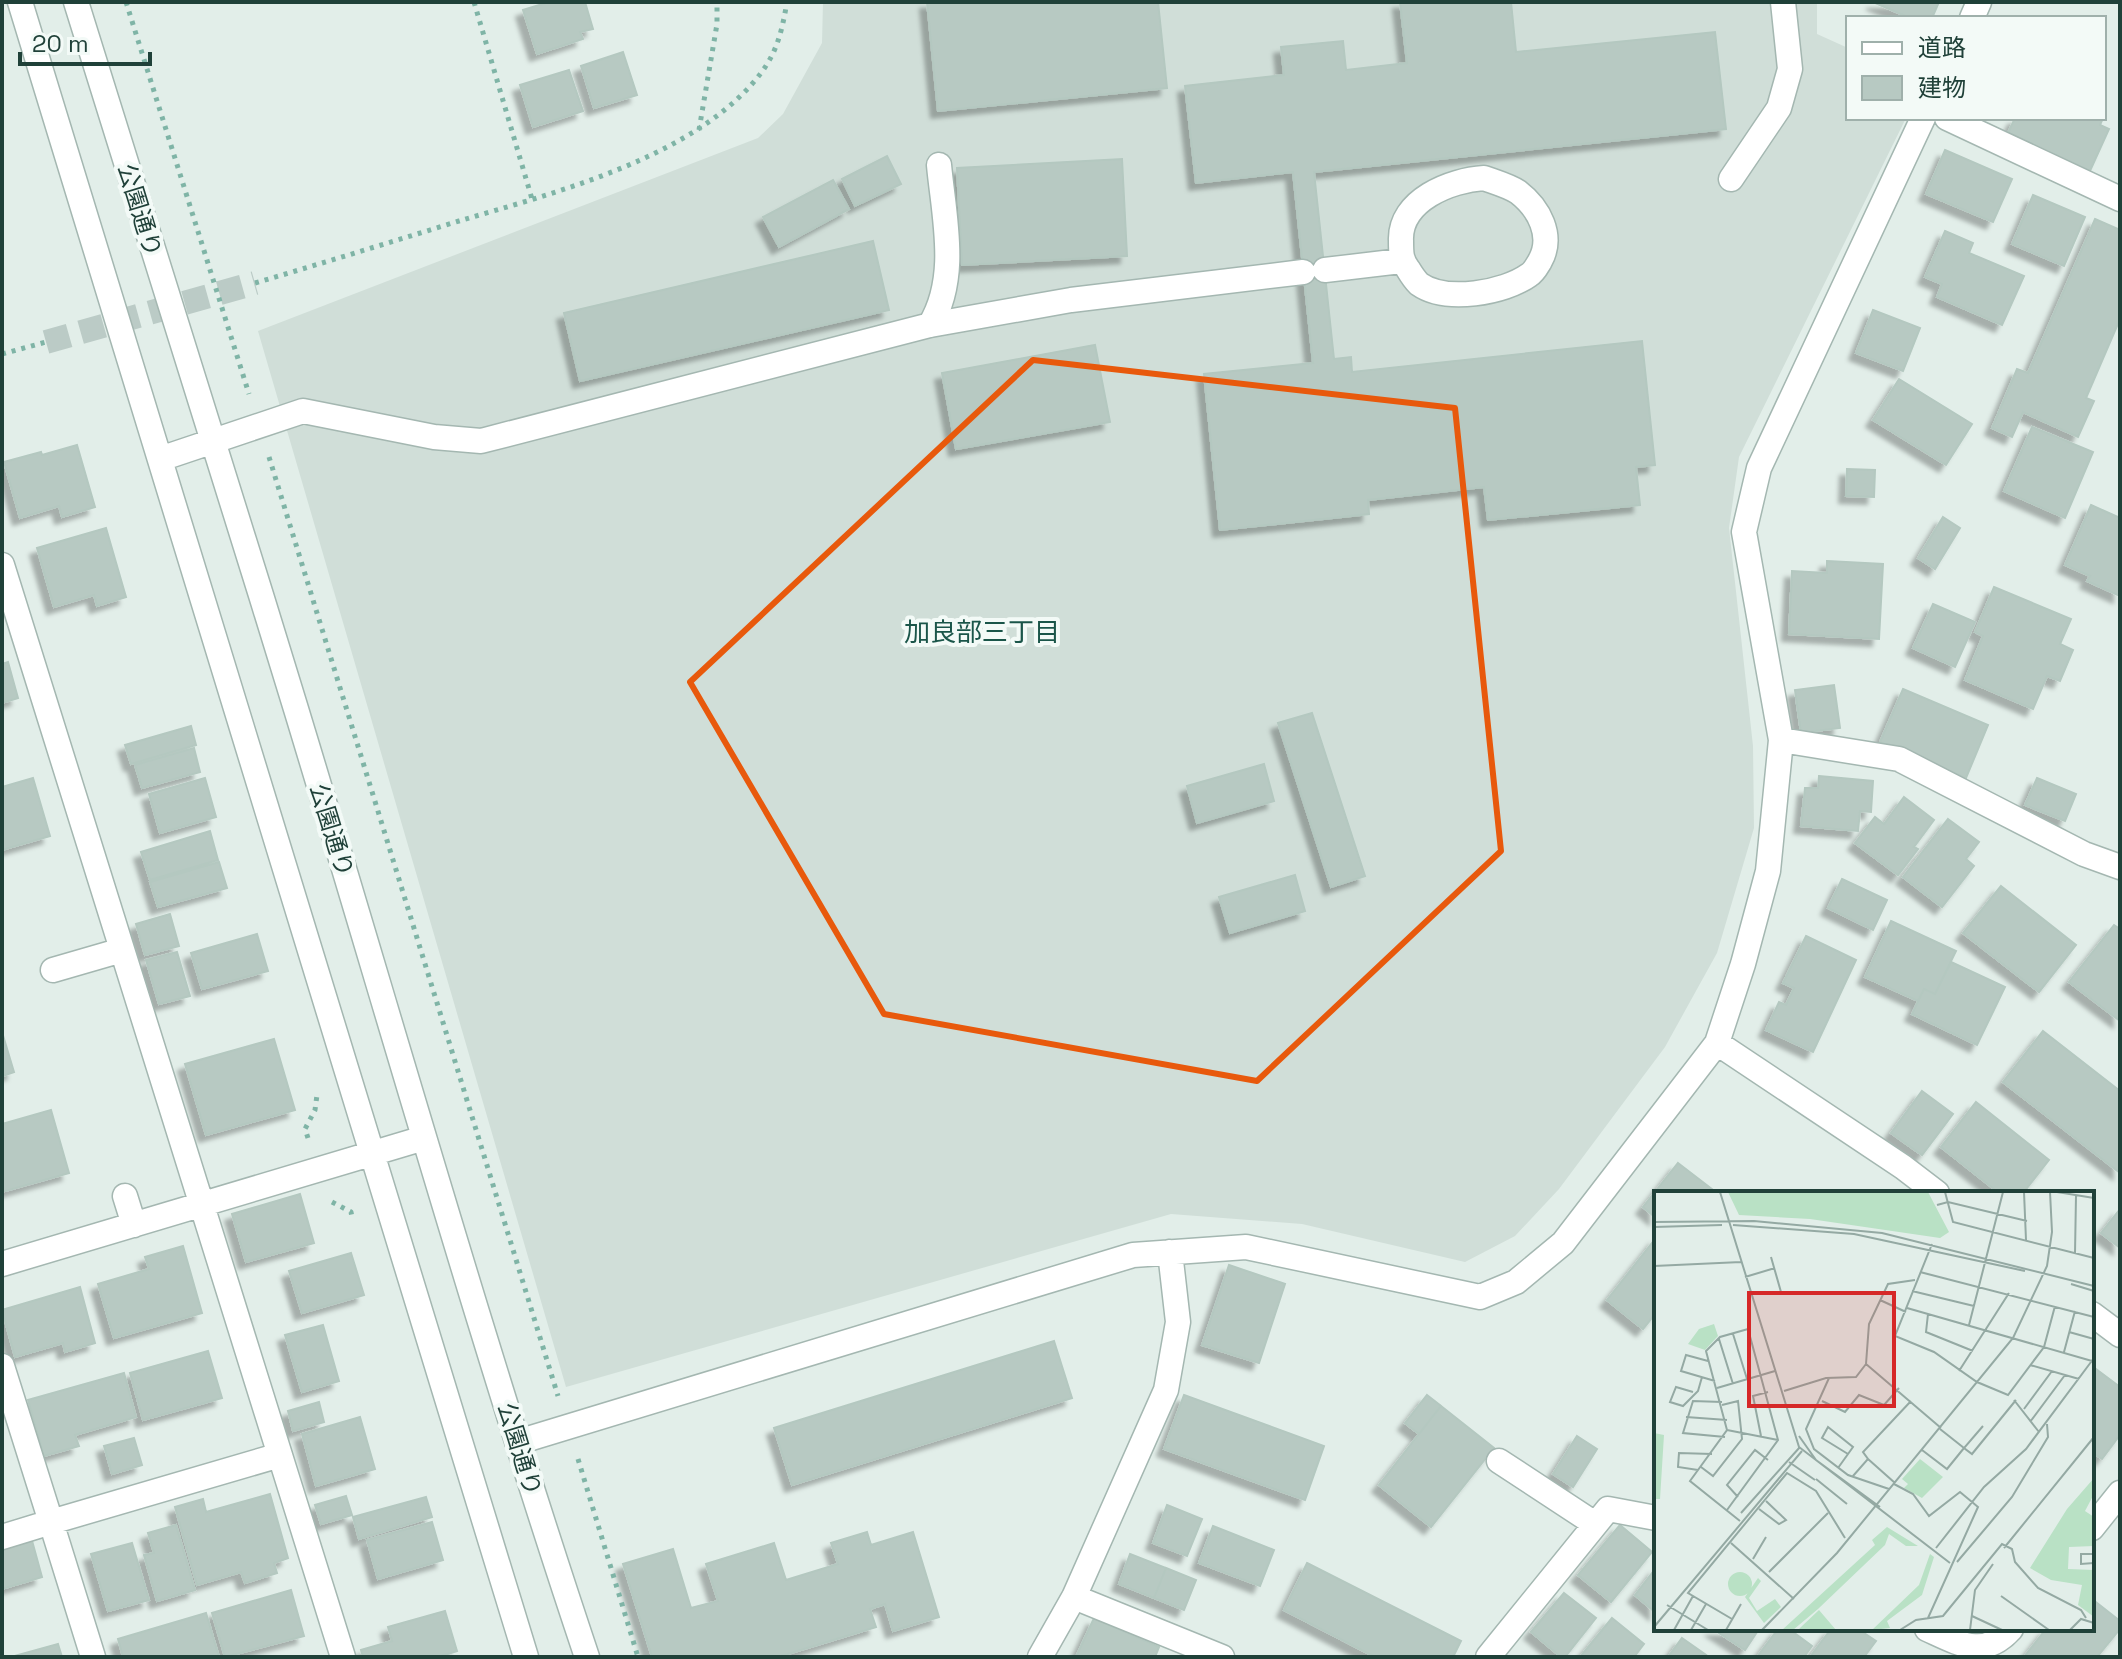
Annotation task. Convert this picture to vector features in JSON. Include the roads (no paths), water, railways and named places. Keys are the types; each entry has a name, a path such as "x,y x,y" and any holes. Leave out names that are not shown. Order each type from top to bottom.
{"street":[{"path":"20,2 526,1657"},
{"name":"公園通り","path":"76,2 295,707 424,1138 587,1657"},
{"path":"1731,179 1779,108 1790,69 1783,2"},
{"path":"518,1442 1133,1255 1246,1247 1480,1297 1516,1282 1563,1243 1717,1043 1743,964 1768,871 1781,740 1744,532 1759,468 1922,120"},
{"path":"1951,120 2120,199"},
{"path":"930,325 939,310 948,269 939,165"},
{"path":"1484,178 1517,191 1540,218 1546,237 1543,254 1532,274 1501,290 1459,294 1434,290 1418,283 1401,261 1400,232 1411,209 1436,191 1465,179 1484,178"},
{"path":"160,459 303,411 434,437 481,441 930,325 1071,300 1401,261"},
{"path":"2,565 343,1657"},
{"path":"1781,740 1899,759 2084,854 2120,867"},
{"path":"53,970 122,950"},
{"path":"1717,1043 1934,1191"},
{"path":"2,1264 424,1138"},
{"path":"125,1196 134,1225"},
{"path":"1040,1657 1074,1597 1166,1390 1178,1322 1170,1252"},
{"path":"2094,1316 2120,1335"},
{"path":"2,1366 93,1657"},
{"path":"2,1537 280,1455"},
{"path":"1499,1461 1595,1524"},
{"path":"2094,1526 2120,1493"},
{"path":"1488,1657 1608,1509 1654,1518"},
{"path":"1074,1597 1222,1657"},
{"path":"1931,1631 1969,1649 1984,1649 2004,1639 2010,1631"}],"tunnel":[{"path":"46,342 255,283"}],"district":[{"name":"加良部三丁目","path":"982,632"}]}
